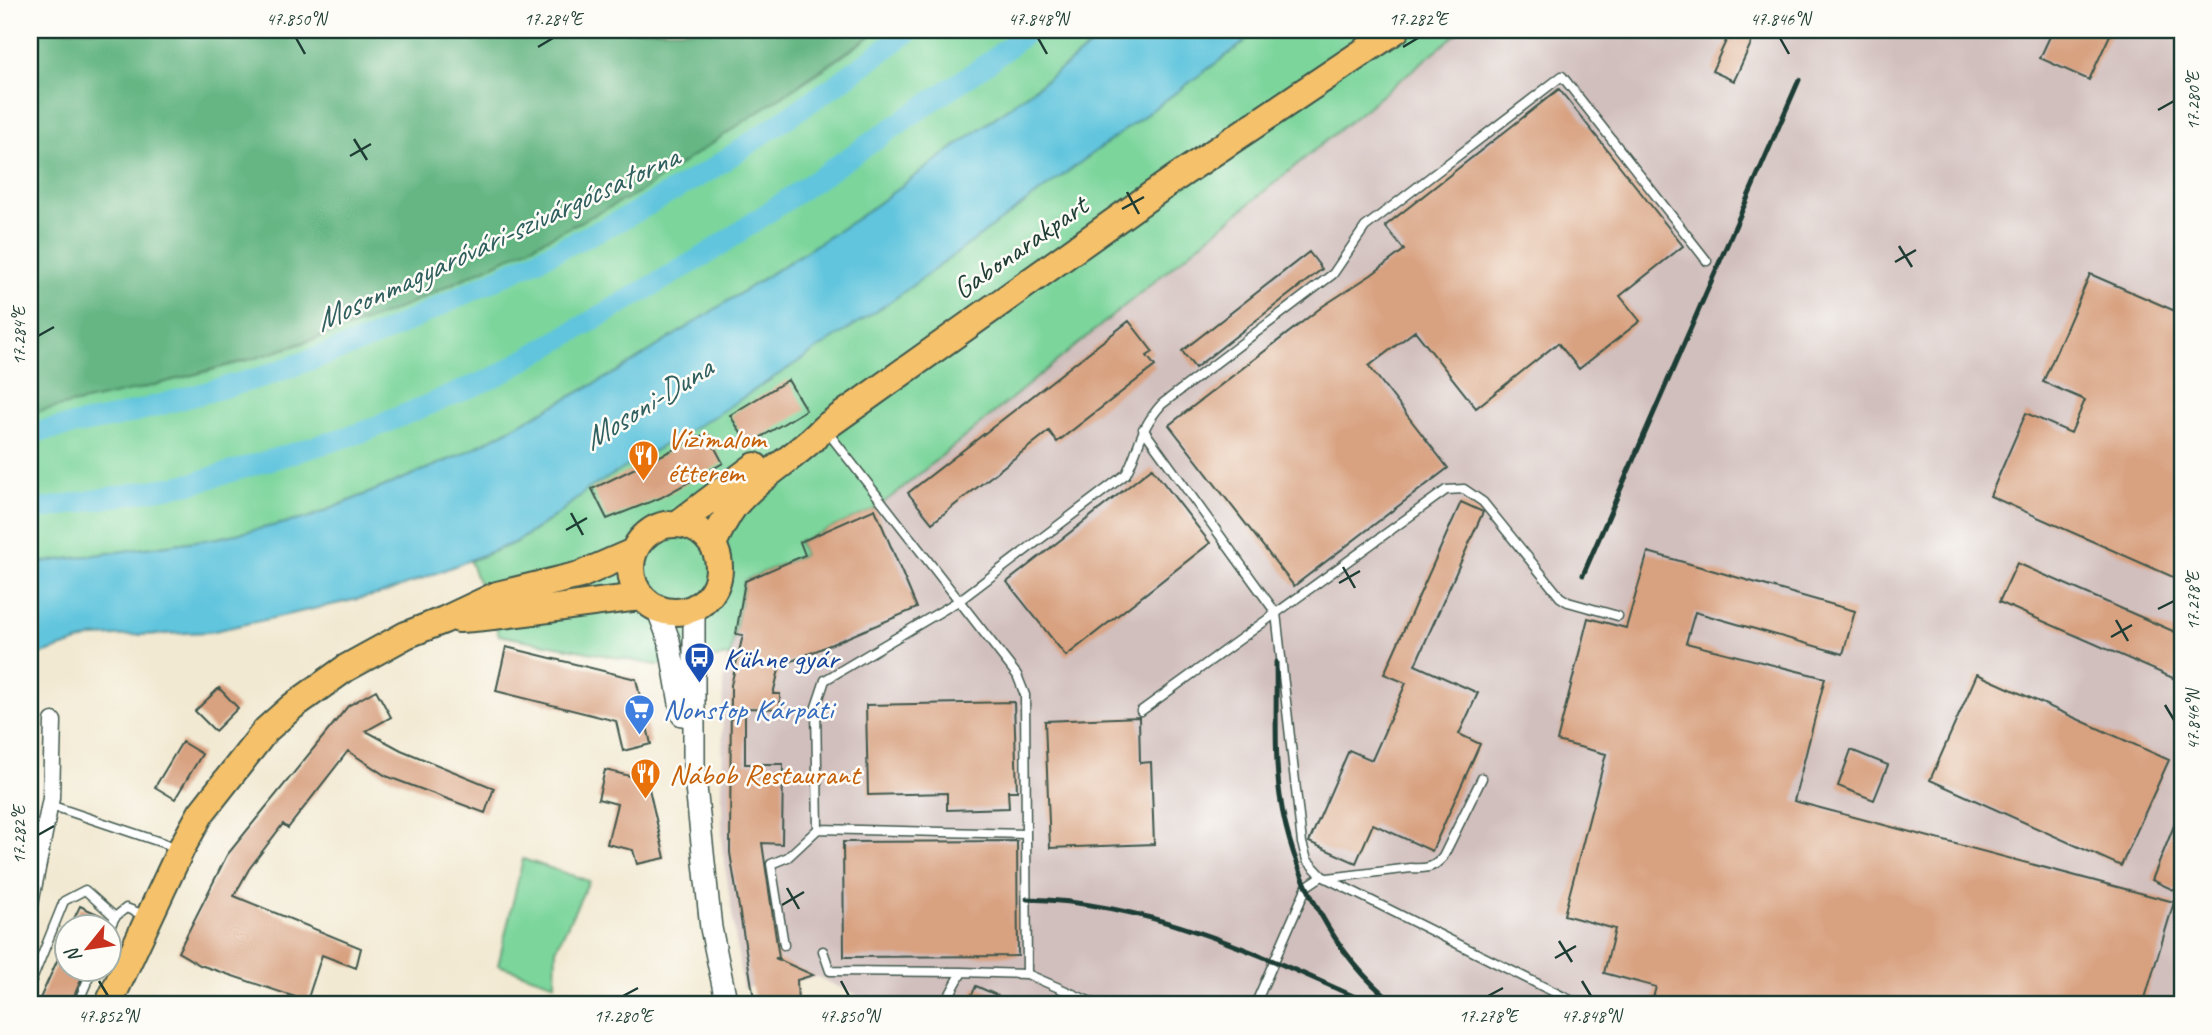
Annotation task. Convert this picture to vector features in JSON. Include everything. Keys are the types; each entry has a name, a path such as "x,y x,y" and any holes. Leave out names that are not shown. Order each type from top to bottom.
{"main road":[{"name":"Gabonarakpart","path":"824,428 1174,179 1396,30"},
{"path":"680,523 764,460 802,437 824,428"},
{"path":"712,544 734,506 755,484 807,446 824,428"},
{"path":"444,620 504,616 583,603 649,603 675,612 694,608 710,596 719,577 719,563 712,544 695,528 680,523 665,524 652,530 641,540 631,562 633,581 649,603"},
{"path":"108,1005 181,849 201,813 266,730 293,706 317,687 369,654 405,635 497,595 580,575 634,552"}],"street":[{"path":"649,603 669,640 694,768 711,928 727,1005"},
{"path":"694,608 694,768"},
{"path":"30,904 50,805 53,722"}],"lane":[{"path":"818,830 817,707 825,680 960,600 1126,474 1143,429 1161,404 1333,274 1365,227 1562,76 1707,261"},
{"path":"824,428 1017,676 1024,695 1027,974"},
{"path":"1143,429 1276,613 1302,843 1307,860 1325,877 1580,1005"},
{"path":"1141,710 1446,490 1464,489 1483,502 1560,597 1568,602 1618,616"},
{"path":"1255,1005 1307,886 1325,877 1424,869 1437,864 1482,778"},
{"path":"50,805 181,849"},
{"path":"784,945 771,864 789,857 818,830 1025,834"},
{"path":"60,912 64,901 85,890 109,912"},
{"path":"121,912 126,908 150,917"},
{"path":"30,985 52,931"},
{"path":"823,951 830,971 1027,974 1098,1005"},
{"path":"944,1005 962,972"},
{"path":"77,1005 87,982"}],"shaded area":[{"path":"1461,30 2182,30 2182,1005 879,1005 817,977 743,988 722,845 723,683 744,580 804,555 799,542 875,509 895,494"}],"green space":[{"path":"30,30 879,30 640,192 508,258 391,312 269,354 140,389 30,413"},
{"path":"879,30 1109,30 1072,61 858,218 617,372 463,454 308,518 218,538 30,564 30,413 167,382 302,344 420,299 509,255 689,152 786,94"},
{"path":"1254,30 1461,30 895,494 875,509 799,542 804,555 745,580 730,656 656,665 499,635 470,561 517,542 588,489 716,415 889,302 1242,44"},
{"path":"523,859 589,881 556,949 555,984 498,965"}],"water":[{"name":"Mosoni-Duna","path":"1109,30 1254,30 1242,44 890,302 716,415 588,489 558,514 516,542 385,593 210,632 93,637 30,658 30,564 218,538 308,518 463,454 617,372 858,218 1072,61"}],"building":[{"path":"1731,30 1757,30 1734,81 1712,71"},
{"path":"2053,30 2098,30 2110,35 2089,80 2040,58"},
{"path":"1559,89 1683,246 1620,296 1640,321 1579,369 1558,343 1476,408 1415,331 1369,366 1448,468 1294,586 1169,425 1323,306 1404,250 1385,226"},
{"path":"1309,252 1322,269 1195,368 1182,351"},
{"path":"2090,274 2182,314 2182,581 1990,496 2026,413 2071,433 2085,400 2043,382"},
{"path":"1129,321 1153,352 1147,356 1155,366 1057,442 1049,431 932,523 908,493"},
{"path":"788,380 806,410 748,445 730,415"},
{"path":"707,433 723,463 660,498 607,519 592,489"},
{"path":"1152,468 1210,543 1066,656 1007,582"},
{"path":"1461,502 1483,512 1415,665 1478,693 1459,734 1480,744 1432,851 1373,824 1356,863 1309,842 1349,750 1372,760 1406,683 1384,674"},
{"path":"875,509 917,608 780,666 773,694 780,694 780,709 745,708 745,764 783,764 782,844 762,843 779,958 775,958 813,975 797,980 798,1005 755,1005 730,853 731,685 743,635 736,634 745,581 805,555 800,542"},
{"path":"1648,552 1855,611 1843,654 1695,612 1686,643 1825,678 1794,801 2174,902 2143,1005 1651,1005 1656,987 1604,973 1615,929 1564,915 1606,754 1557,741 1588,618 1626,628"},
{"path":"2017,563 2182,635 2182,682 1999,602"},
{"path":"506,647 636,679 651,744 623,751 616,721 496,691"},
{"path":"1977,674 2169,760 2121,866 1930,780"},
{"path":"219,688 238,708 215,731 195,711"},
{"path":"376,690 391,717 366,731 401,750 494,788 485,813 386,776 348,751 288,828 283,824 249,869 234,896 361,948 356,968 322,955 307,1001 200,965 178,952 227,855 348,706"},
{"path":"1014,702 1017,791 1008,791 1009,808 947,810 947,793 868,795 866,705"},
{"path":"1139,717 1140,763 1151,762 1154,844 1050,848 1045,721"},
{"path":"182,742 202,754 175,799 155,787"},
{"path":"1851,750 1888,765 1874,800 1838,786"},
{"path":"605,770 647,780 665,858 637,864 633,850 607,844 617,804 598,799"},
{"path":"2182,806 2182,894 2152,880"},
{"path":"1017,841 1018,956 844,957 843,842"},
{"path":"80,906 93,912 77,912"},
{"path":"52,972 52,982 80,982 70,1005 37,1005"},
{"path":"976,986 1019,1005 967,1005"}],"waterway":[{"name":"Mosonmagyaróvári-szivárgócsatorna","path":"30,433 112,418 262,377 375,337 625,218 710,170 911,30"},
{"path":"30,511 194,483 363,432 495,377 707,254 988,63 1030,30"}],"railway":[{"path":"1583,575 1799,80"},
{"path":"1276,662 1278,780 1294,854 1305,883 1335,938 1353,962 1396,1005"},
{"path":"1027,899 1072,902 1117,910 1204,934 1373,1005"}],"place":[{"name":"Vízimalom étterem","path":"644,482"},
{"name":"Kühne gyár","path":"700,685"},
{"name":"Nonstop Kárpáti","path":"640,736"},
{"name":"Nábob Restaurant","path":"646,801"}]}
